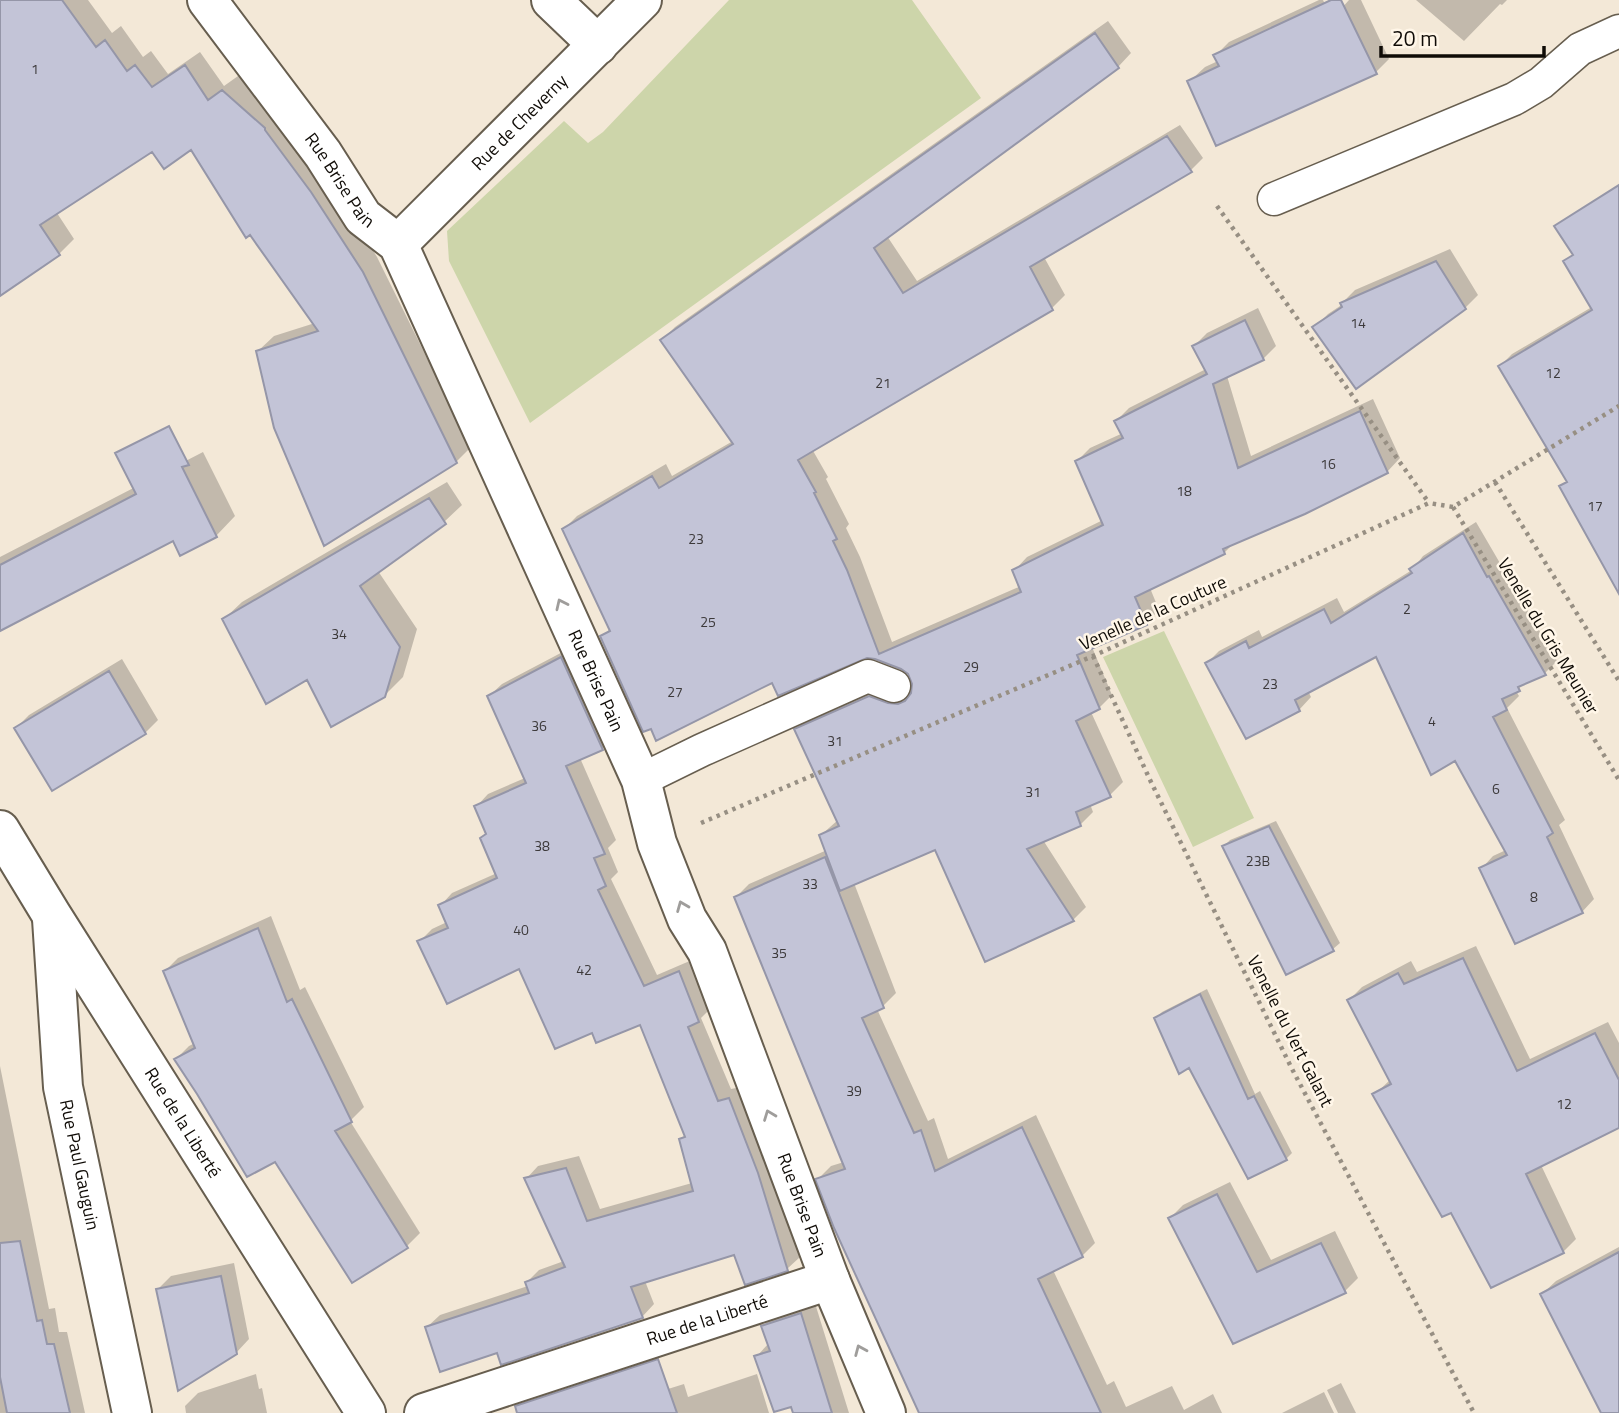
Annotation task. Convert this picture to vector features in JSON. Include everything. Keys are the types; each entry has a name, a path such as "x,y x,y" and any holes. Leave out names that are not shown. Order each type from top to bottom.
{"street":[{"name":"Rue Brise Pain","path":"207,0 323,154 363,217 398,244 641,780 657,843 687,919 707,951 830,1280 886,1413"},
{"path":"551,0 598,45"},
{"name":"Rue de Cheverny","path":"398,244 642,0"},
{"name":"Rue de la Liberté","path":"0,830 366,1413"},
{"name":"Rue Paul Gauguin","path":"51,914 63,1087 132,1413"},
{"name":"Rue de la Liberté","path":"424,1413 830,1280"}],"lane":[{"path":"1274,198 1514,99 1541,83 1580,49 1619,31"},
{"path":"641,780 868,676 894,686"}],"path":[{"path":"1217,206 1429,503 1453,507 1619,405"},
{"path":"1494,482 1619,681"},
{"name":"Venelle de la Couture","path":"699,824 1093,656 1429,503"},
{"name":"Venelle du Gris Meunier","path":"1453,507 1619,780"},
{"name":"Venelle du Vert Galant","path":"1093,656 1151,782 1291,1067 1474,1413"}],"green space":[{"path":"729,0 912,0 981,98 530,423 449,261 447,231 564,121 588,143 603,132"},
{"path":"1164,631 1254,818 1193,847 1103,657"}],"building":[{"path":"0,0 62,0 96,47 105,40 127,71 135,65 152,87 185,65 208,100 222,90 265,128 363,272 457,463 324,546 274,428 256,351 318,331 250,235 246,238 191,150 164,169 152,152 40,225 60,255 0,296"},
{"path":"1331,0 1341,0 1377,74 1216,146 1187,81 1219,66 1213,55"},
{"path":"1095,33 1119,68 874,248 903,293 1167,136 1192,172 1030,267 1053,310 798,460 837,539 833,541 879,654 1021,592 1012,570 1103,525 1075,461 1123,438 1114,421 1207,374 1192,346 1245,320 1264,360 1213,384 1238,468 1360,411 1388,473 1305,514 1223,549 1225,554 1135,597 1147,625 1077,655 1100,709 1076,721 1111,797 1076,812 1081,826 1027,849 1074,921 985,962 935,850 840,891 819,835 839,826 794,729 869,696 888,703 898,704 905,701 911,693 912,684 908,674 901,669 867,658 778,696 772,683 656,741 651,729 643,732 600,636 610,631 562,529 652,476 659,488 733,444 660,340"},
{"path":"1619,185 1619,594 1559,486 1567,482 1498,366 1592,310 1563,261 1573,255 1554,226"},
{"path":"1436,261 1466,309 1356,389 1312,327 1342,307 1340,303"},
{"path":"169,426 189,465 182,467 217,537 180,556 173,541 0,631 0,565 136,494 115,453"},
{"path":"429,498 446,524 360,586 400,647 385,697 331,727 307,680 266,704 222,619"},
{"path":"1463,533 1546,675 1518,687 1520,691 1502,699 1507,710 1493,717 1553,833 1547,837 1583,913 1515,944 1479,868 1507,855 1455,761 1431,775 1376,657 1295,700 1300,711 1246,739 1205,663 1246,641 1249,648 1324,609 1331,623 1412,573 1409,569"},
{"path":"561,657 603,750 566,766 605,854 594,858 606,886 598,890 644,986 679,971 699,1022 688,1027 718,1101 729,1098 758,1173 788,1271 745,1285 734,1255 631,1287 643,1318 501,1365 497,1353 440,1372 425,1327 529,1293 525,1282 565,1267 524,1178 566,1168 587,1221 693,1191 679,1139 685,1137 640,1025 596,1043 592,1033 555,1049 519,969 447,1004 417,941 448,928 438,905 497,878 480,838 486,834 474,806 526,783 487,696"},
{"path":"109,671 146,734 52,791 14,728"},
{"path":"1269,826 1334,951 1286,975 1222,846"},
{"path":"825,857 884,1008 862,1018 914,1133 921,1130 935,1171 1022,1127 1083,1257 1038,1279 1101,1413 919,1413 834,1228 815,1179 845,1169 734,897"},
{"path":"258,928 287,1002 292,999 352,1122 335,1131 408,1248 352,1283 275,1162 247,1177 174,1059 195,1048 163,971"},
{"path":"1463,958 1517,1071 1595,1033 1619,1080 1619,1128 1526,1174 1564,1253 1491,1288 1451,1213 1442,1217 1372,1094 1391,1084 1347,1000 1398,973 1404,984"},
{"path":"1200,994 1248,1099 1254,1096 1287,1160 1248,1179 1189,1068 1179,1074 1154,1018"},
{"path":"1217,1194 1257,1272 1321,1243 1346,1293 1233,1344 1168,1218"},
{"path":"20,1241 37,1321 42,1320 47,1344 54,1344 70,1413 7,1413 0,1377 0,1243"},
{"path":"1619,1252 1619,1413 1601,1413 1540,1294"},
{"path":"221,1276 237,1354 178,1391 156,1289"},
{"path":"801,1313 832,1413 793,1413 791,1407 774,1412 754,1356 770,1351 761,1326"},
{"path":"658,1359 677,1413 517,1413 515,1406"}]}
